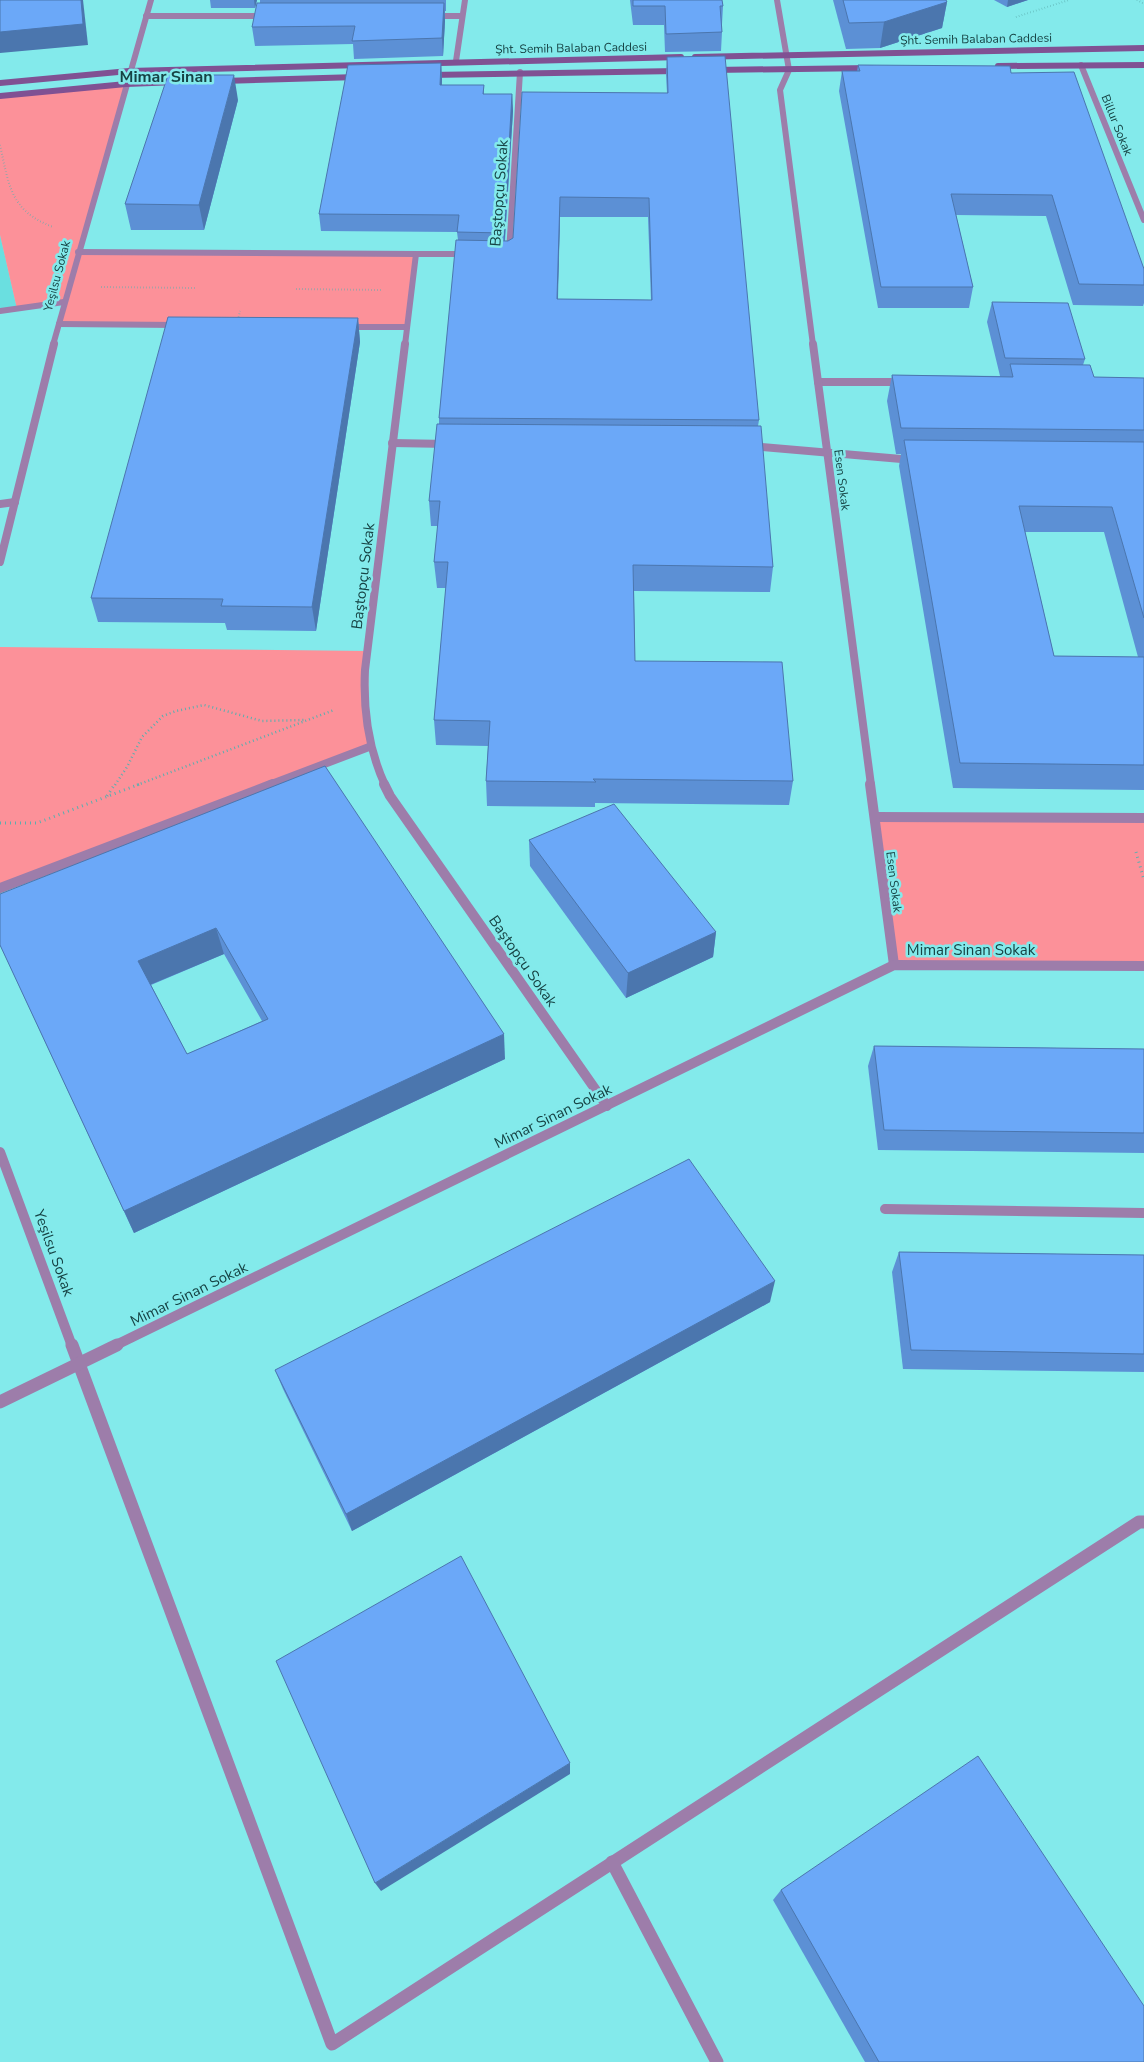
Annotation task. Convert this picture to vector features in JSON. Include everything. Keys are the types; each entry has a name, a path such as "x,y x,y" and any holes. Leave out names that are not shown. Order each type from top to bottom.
{"street":[{"name":"Yeşilsu Sokak","path":"0,562 68,287 151,0"},
{"path":"456,62 465,0"},
{"name":"Esen Sokak","path":"777,0 788,70 780,90 894,965"},
{"path":"146,16 275,16"},
{"path":"423,16 462,16"},
{"name":"Şht. Semih Balaban Caddesi","path":"0,83 129,71 456,62 1144,48"},
{"name":"Billur Sokak","path":"1081,65 1144,220"},
{"name":"Şht. Semih Balaban Caddesi","path":"988,66 1144,65"},
{"path":"709,70 878,68"},
{"name":"Şht. Semih Balaban Caddesi","path":"421,75 520,72 689,71"},
{"name":"Baştopçu Sokak","path":"499,255 509,255 520,72"},
{"path":"214,81 362,77"},
{"path":"0,96 126,84 185,82"},
{"path":"78,252 416,254"},
{"name":"Baştopçu Sokak","path":"481,254 416,254 363,699 369,747 378,772 390,796 607,1106"},
{"path":"0,311 64,302"},
{"path":"59,324 237,326"},
{"path":"341,327 407,327"},
{"path":"818,382 916,382"},
{"path":"392,443 459,444"},
{"path":"746,446 917,460"},
{"path":"0,504 15,502"},
{"path":"0,888 369,747"},
{"path":"875,817 1144,818"},
{"name":"Mimar Sinan Sokak","path":"0,1402 894,965 1144,966"},
{"name":"Yeşilsu Sokak","path":"0,1152 332,2044 612,1862"},
{"path":"885,1209 1144,1213"},
{"path":"716,2062 612,1862 1139,1522 1144,1522"}],"path":[{"path":"1137,0 1144,4"},
{"path":"0,145 15,203 28,217 45,225 84,231"},
{"path":"68,287 195,288"},
{"path":"296,289 411,290"},
{"path":"237,326 240,311"},
{"path":"0,823 38,823 363,699"},
{"path":"106,797 127,768 142,737 163,716 176,711 204,705 262,721 308,720"}],"shaded area":[{"path":"126,84 78,251 416,254 407,327 59,324 64,303 17,309 0,235 0,96"},
{"path":"0,235 17,309 0,311"},
{"path":"0,647 368,651 369,747 0,888"},
{"path":"875,817 1144,818 1144,966 894,965"}],"building":[{"path":"0,0 81,0 83,24 0,32"},
{"path":"633,0 722,0 723,6 720,6 722,32 666,34 665,6 633,6"},
{"path":"843,0 946,0 947,2 884,22 849,23"},
{"path":"257,3 444,3 442,38 352,41 355,26 252,27"},
{"path":"725,56 759,420 439,418 456,240 508,241 513,238 522,92 668,93 667,57","holes":["560,197 649,198 652,300 557,299"]},
{"path":"441,63 440,85 484,85 483,94 512,94 504,233 457,232 459,215 319,214 348,65"},
{"path":"858,65 1010,66 1011,73 1074,72 1144,269 1144,285 1079,284 1052,195 951,194 973,287 881,287 842,71 860,71"},
{"path":"168,75 234,75 199,205 125,204"},
{"path":"992,302 1068,303 1085,359 1005,358"},
{"path":"168,317 358,318 312,607 221,606 223,599 91,598"},
{"path":"1010,364 1090,365 1094,377 1144,378 1144,430 901,428 892,375 1013,377"},
{"path":"437,424 761,426 773,567 633,565 635,661 782,662 793,781 593,779 596,782 486,781 490,721 434,720 448,562 434,562 440,501 429,501"},
{"path":"904,440 1144,442 1144,618 1112,507 1019,506 1054,656 1144,657 1144,765 960,763"},
{"path":"325,766 504,1034 124,1211 0,945 0,894","holes":["216,928 268,1019 187,1054 138,961"]},
{"path":"614,804 716,932 628,973 529,840"},
{"path":"874,1046 1144,1049 1144,1133 884,1130"},
{"path":"689,1159 775,1281 346,1514 275,1370"},
{"path":"899,1252 1144,1255 1144,1354 911,1350"},
{"path":"461,1556 570,1763 375,1883 276,1661"},
{"path":"978,1756 1144,2006 1144,2062 879,2062 781,1890"}],"district":[{"name":"Mimar Sinan","path":"166,77"}]}
